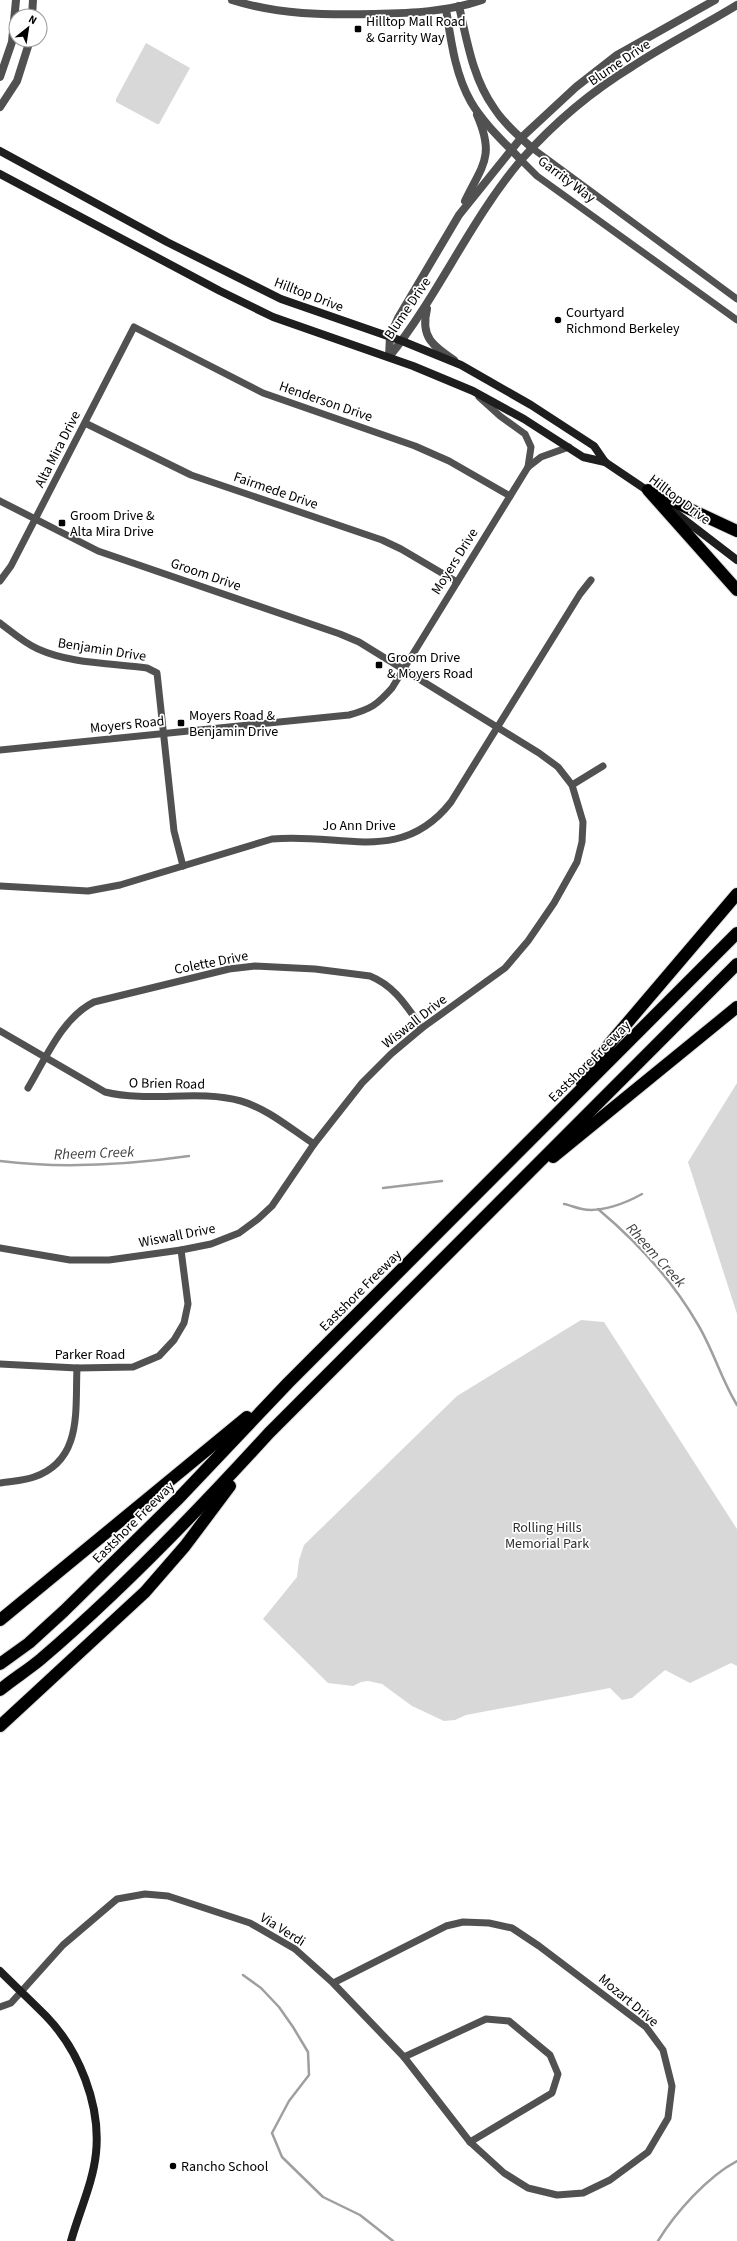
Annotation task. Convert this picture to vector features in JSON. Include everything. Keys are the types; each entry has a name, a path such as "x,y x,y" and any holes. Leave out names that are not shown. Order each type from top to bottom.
{"highway":[{"path":"648,490 737,531"},
{"path":"648,490 737,590"},
{"path":"555,1116 606,1048 737,894"},
{"name":"Eastshore Freeway","path":"0,1664 29,1643 64,1611 177,1500 288,1383 737,933"},
{"path":"0,1690 40,1661 196,1513 269,1433 737,964"},
{"path":"514,1187 602,1119 737,1006"},
{"path":"0,1620 288,1383"},
{"path":"0,1726 145,1592 185,1546 269,1433"}],"main road":[{"name":"Hilltop Drive","path":"0,151 167,242 263,290 311,311 390,336 462,365 530,404 594,446 605,462"},
{"name":"Hilltop Drive","path":"0,174 165,263 274,317 389,357 473,391 569,447 583,457 605,462 648,490 737,560"},
{"path":"0,1971 46,2017 63,2038 76,2060 89,2091 95,2123 96,2152 93,2172 71,2241"}],"street":[{"path":"0,77 12,42 16,0"},
{"path":"232,0 276,11 306,14 408,13 446,9 482,0"},
{"name":"Blume Drive","path":"389,357 390,336 398,318 459,214 521,138 576,87 617,55 715,0"},
{"name":"Blume Drive","path":"389,357 428,304 486,207 532,148 571,112 616,77 737,5"},
{"name":"Garrity Way","path":"459,6 468,49 482,87 493,108 521,138 532,148 737,299"},
{"name":"Garrity Way","path":"446,9 453,51 461,78 471,102 491,128 511,150 537,176 737,320"},
{"path":"0,107 17,81 27,48"},
{"path":"459,214 485,161 487,149 487,139 471,102"},
{"path":"428,304 424,325 430,341 462,365"},
{"name":"Alta Mira Drive","path":"0,581 12,566 134,327"},
{"name":"Henderson Drive","path":"134,327 263,393 415,446 449,461 510,496"},
{"path":"473,391 500,416 525,434 531,447 528,467"},
{"name":"Fairmede Drive","path":"85,423 191,475 382,540 401,549 457,582"},
{"path":"528,467 541,457 569,447"},
{"name":"Moyers Drive","path":"403,669 528,467"},
{"name":"Groom Drive","path":"0,502 98,551 340,634 359,642 403,669"},
{"name":"Jo Ann Drive","path":"0,886 88,890 120,885 272,839 290,837 369,842 405,838 426,827 440,816 452,802 580,594 591,580"},
{"name":"Benjamin Drive","path":"0,623 36,649 50,654 64,658 147,668 157,673 174,831 183,866"},
{"name":"Wiswall Drive","path":"0,1248 70,1260 109,1260 181,1250 211,1244 239,1233 272,1206 314,1144 362,1082 391,1054 422,1028 505,968 528,941 554,904 577,862 582,842 583,822 572,785 558,767 403,669"},
{"name":"Moyers Road","path":"0,750 349,715 369,710 379,703 403,669"},
{"path":"572,785 603,766"},
{"name":"Colette Drive","path":"28,1088 70,1018 81,1008 94,1002 229,969 255,966 315,969 370,976 384,981 395,991 422,1028"},
{"name":"O Brien Road","path":"0,1031 105,1092 123,1096 212,1097 241,1101 274,1117 314,1144"},
{"name":"Parker Road","path":"0,1364 76,1368 133,1367 159,1356 174,1340 184,1324 188,1304 181,1250"},
{"path":"0,1483 32,1478 44,1473 56,1466 67,1452 74,1433 76,1368"},
{"name":"Via Verdi","path":"0,2007 11,2003 63,1945 117,1899 145,1894 168,1896 250,1923 294,1948 333,1982 404,2057 470,2142 504,2173"},
{"name":"Mozart Drive","path":"333,1982 446,1926 463,1922 489,1923 512,1928 539,1946 646,2027 664,2050 672,2086 668,2118 648,2152 610,2180 583,2193 557,2195 528,2188 504,2173"},
{"path":"404,2057 486,2019 509,2021 550,2055 558,2074 552,2093 470,2142"}],"green space":[{"path":"146,43 190,68 159,124 116,102 116,99"},
{"path":"737,1083 737,1314 688,1162"},
{"name":"Rolling Hills Memorial Park","path":"581,1320 604,1322 737,1529 737,1666 731,1663 690,1683 665,1670 632,1698 622,1700 610,1688 466,1715 455,1720 444,1721 412,1706 382,1684 368,1681 361,1682 353,1686 328,1683 263,1619 297,1577 299,1560 304,1545 457,1396"}],"waterway":[{"name":"Rheem Creek","path":"0,1161 47,1165 94,1165 142,1162 189,1156"},
{"name":"Rheem Creek","path":"383,1188 442,1181"},
{"name":"Rheem Creek","path":"564,1204 582,1209 597,1210 621,1204 642,1194"},
{"name":"Rheem Creek","path":"598,1209 626,1234 665,1276 687,1307 703,1333 726,1385 737,1405"},
{"path":"243,1975 261,1988 279,2007 308,2052 309,2075 289,2101 272,2133 282,2157 323,2197 360,2215 393,2241"},
{"path":"658,2241 673,2219 693,2196 715,2176 737,2161"}],"place":[{"name":"Hilltop Mall Road & Garrity Way","path":"358,29"},
{"name":"Courtyard Richmond Berkeley","path":"558,320"},
{"name":"Groom Drive & Alta Mira Drive","path":"62,523"},
{"name":"Groom Drive & Moyers Road","path":"379,665"},
{"name":"Moyers Road & Benjamin Drive","path":"181,723"},
{"name":"Rancho School","path":"173,2166"}]}
